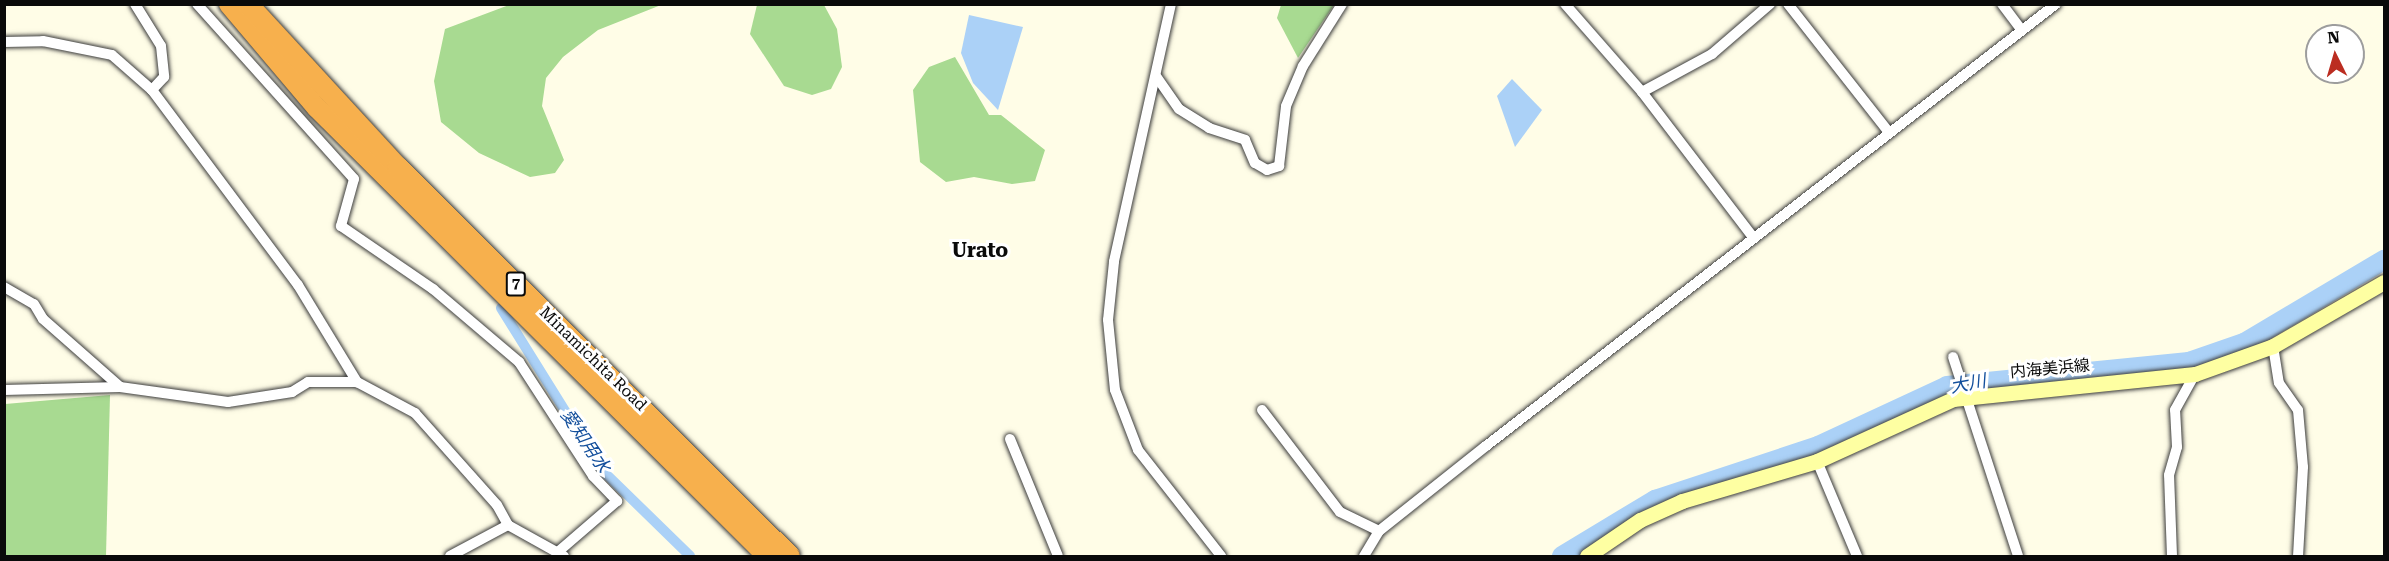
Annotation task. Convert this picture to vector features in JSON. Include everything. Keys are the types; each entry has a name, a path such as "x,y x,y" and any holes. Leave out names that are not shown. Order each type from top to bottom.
{"highway":[{"name":"Minamichita Road","path":"229,4 317,108 767,556"},
{"name":"Minamichita Road","path":"248,4 398,167 790,556"},
{"path":"261,4 394,153 398,167"}],"main road":[{"name":"内海美浜線","path":"1587,556 1640,520 1682,501 1817,461 1965,396 2195,374 2273,346 2385,282"}],"street":[{"path":"135,4 161,46 164,77 153,90"},
{"path":"4,390 120,387 228,402 292,392 308,382 357,382 416,413 497,505 508,525 562,554 617,501 592,476 519,362 432,289 341,226 354,179 197,4"},
{"path":"1171,4 1111,285 1114,390 1138,450 1221,556"},
{"path":"1156,76 1179,109 1209,128 1245,140 1255,163 1267,170 1279,166 1286,106 1303,66 1342,4"},
{"path":"1565,4 1642,92 1753,237"},
{"path":"1642,92 1712,54 1770,4"},
{"path":"1788,4 1888,131"},
{"path":"2002,4 2020,28"},
{"path":"1364,556 1379,531 2020,28 2056,4"},
{"path":"4,42 39,41 112,55 153,90 298,285 357,382"},
{"path":"4,287 34,304 43,319 120,387"},
{"path":"2273,346 2279,382 2298,410 2303,467 2298,556"},
{"path":"1953,357 2018,556"},
{"path":"2172,556 2169,475 2177,447 2175,410 2195,374"},
{"path":"1263,410 1340,512 1379,531"},
{"path":"1010,439 1053,555"},
{"path":"1817,461 1857,556"},
{"path":"450,556 508,525"}],"green space":[{"path":"509,5 661,5 598,30 563,57 546,78 542,106 564,160 555,173 530,177 479,153 441,122 434,81 445,29"},
{"path":"757,5 824,5 837,29 842,67 831,89 812,95 784,86 750,34"},
{"path":"1281,5 1334,5 1298,58 1277,18"},
{"path":"955,57 989,115 1001,115 1045,150 1035,181 1012,184 974,177 946,182 920,162 913,90 929,67"},
{"path":"110,395 106,556 5,556 5,404"}],"water":[{"path":"969,15 1023,27 998,110 973,83 961,53"},
{"path":"1512,79 1542,110 1515,147 1497,96"}],"waterway":[{"name":"大川","path":"1562,556 1655,500 1818,446 1947,386 2189,362 2244,343 2384,260"},
{"name":"愛知用水","path":"501,308 602,470 690,556"}],"district":[{"name":"Urato","path":"980,250"}]}
